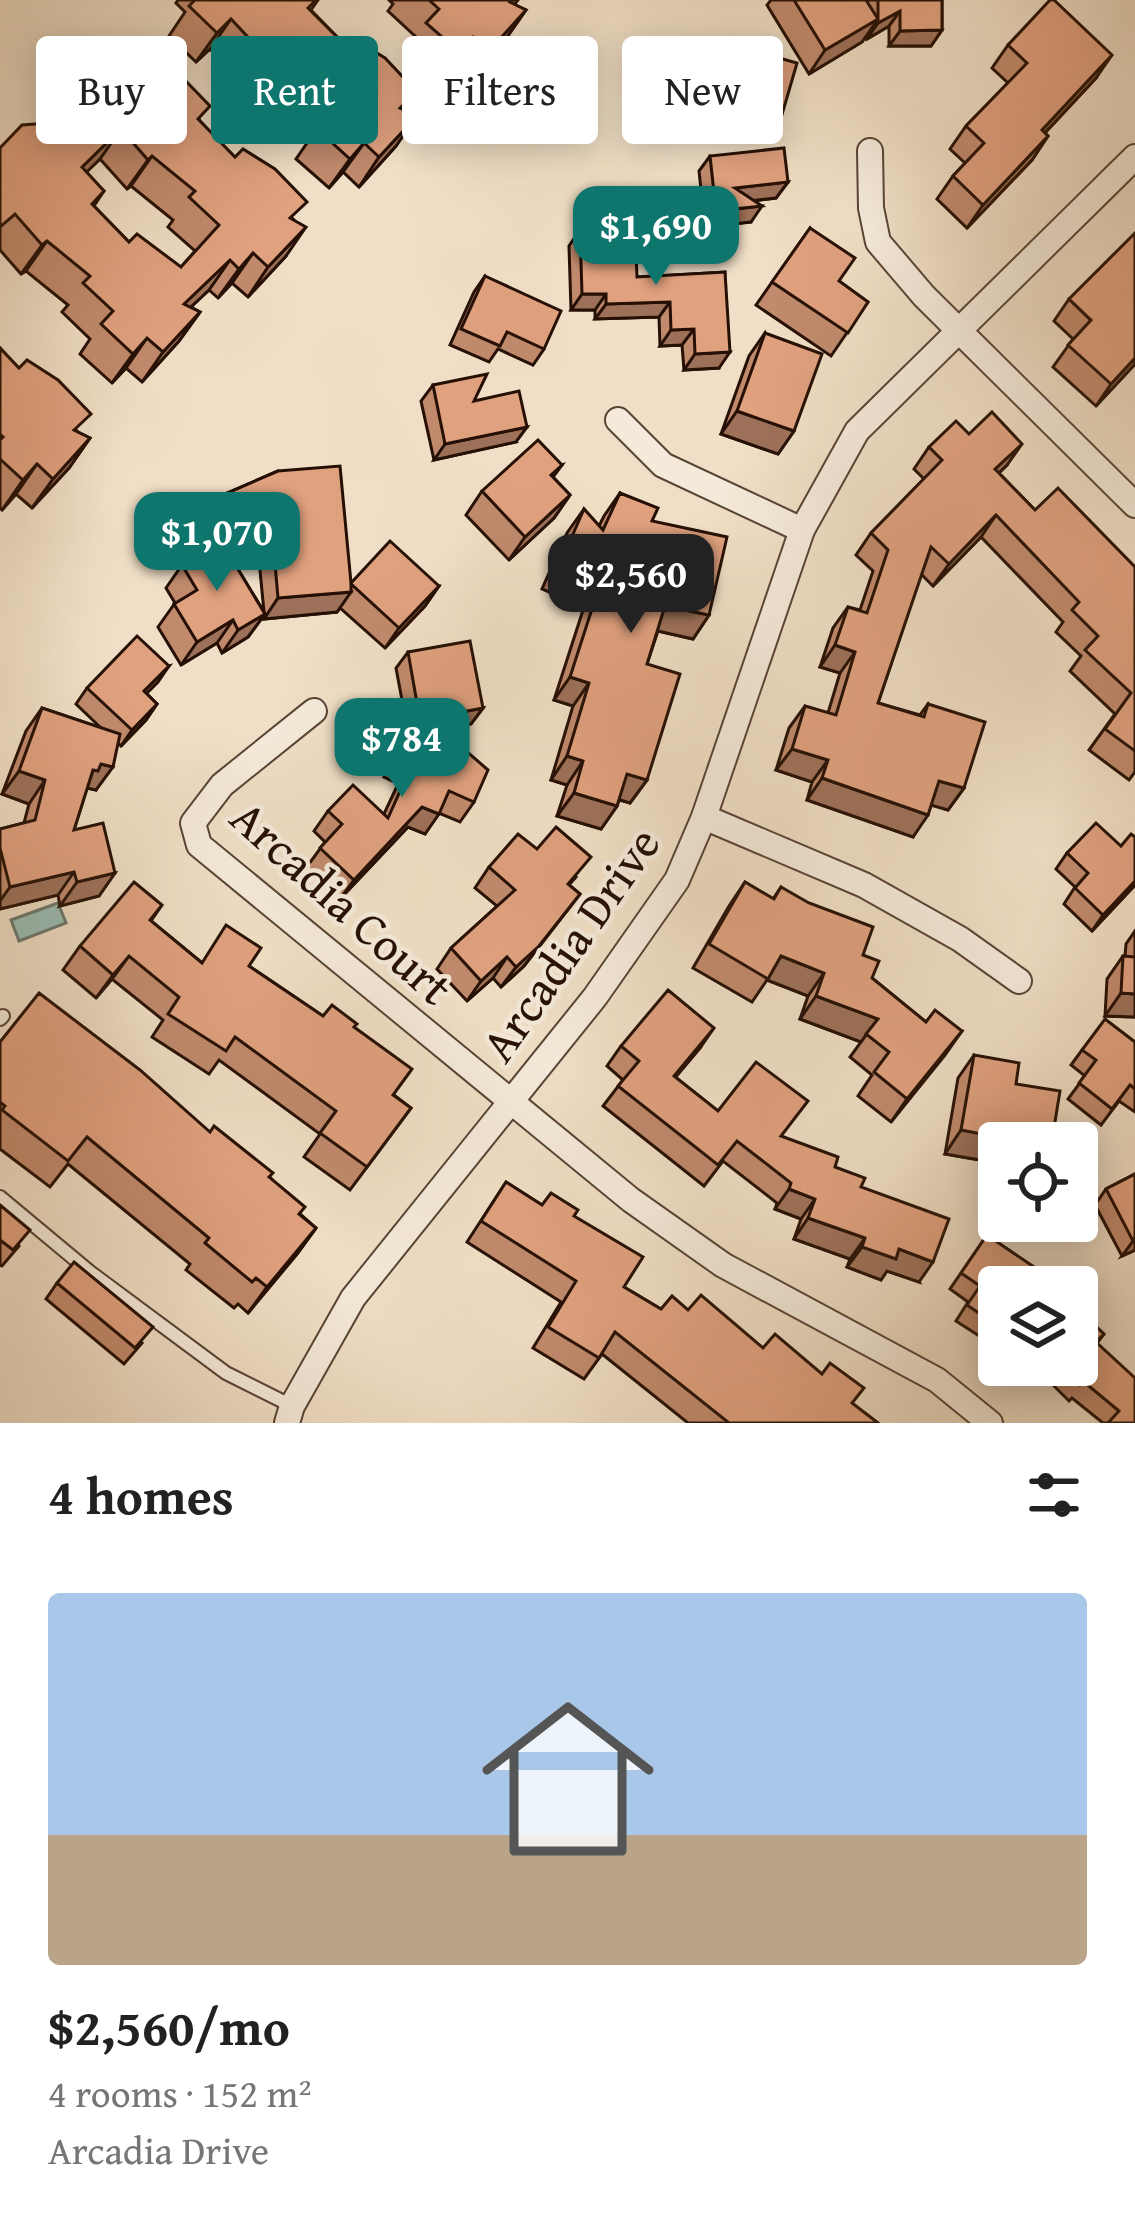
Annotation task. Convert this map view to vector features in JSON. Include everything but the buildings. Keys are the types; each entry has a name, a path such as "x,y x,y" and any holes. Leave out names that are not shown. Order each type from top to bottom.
{"street":[{"path":"870,152 871,208 878,242 1135,505"},
{"name":"Arcadia Drive","path":"290,1414 353,1298 595,997 677,880 704,817 802,530 857,430 1135,158"},
{"path":"618,420 664,465 802,530"},
{"name":"Arcadia Court","path":"314,711 222,785 193,823 199,845 510,1102"},
{"path":"704,817 864,885 960,939 1019,981"},
{"path":"510,1102 631,1200 723,1265 937,1380 991,1423"}],"lane":[{"path":"0,1197 89,1272 290,1414"}],"water":[{"path":"58,903 66,923 19,941 11,920"}]}
